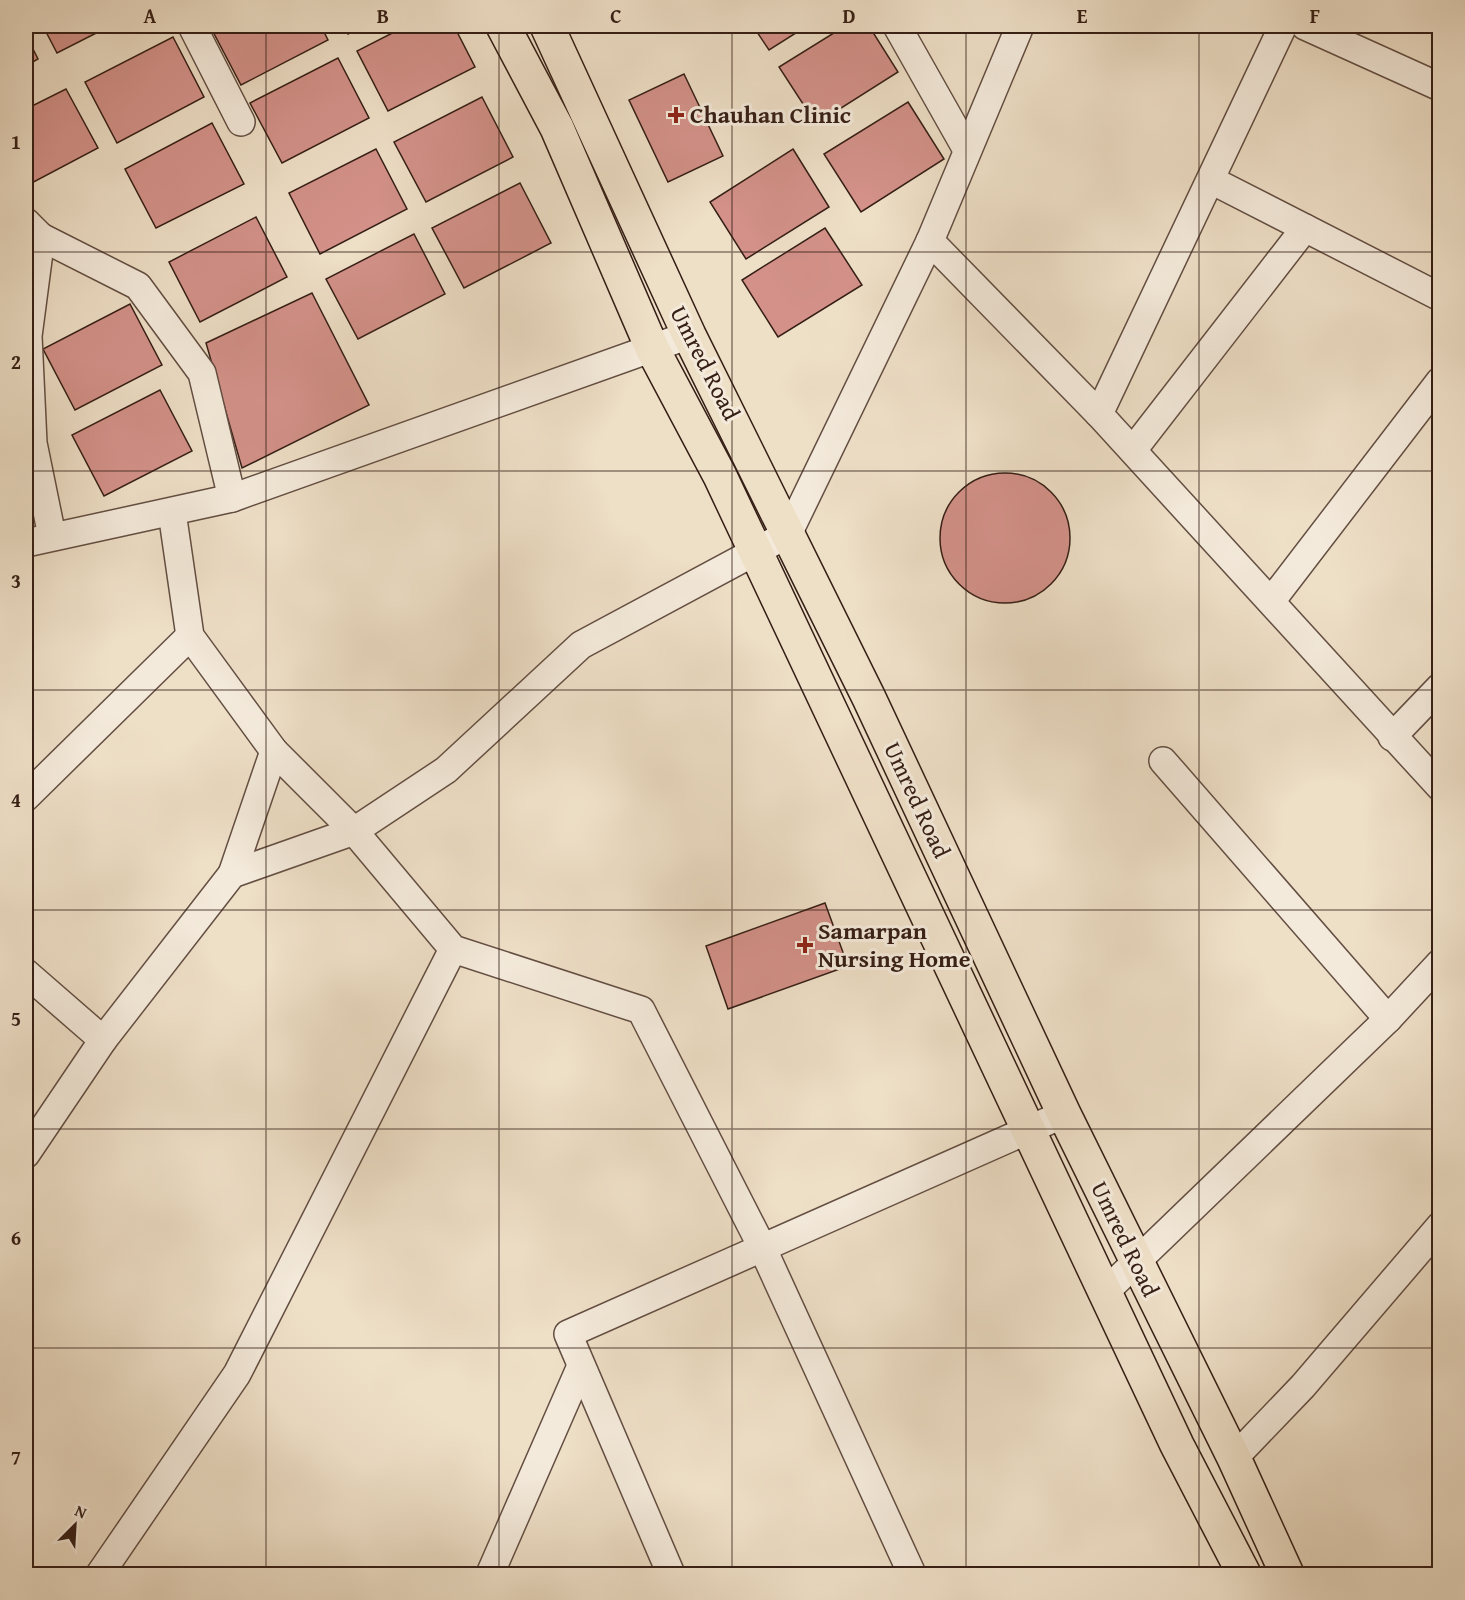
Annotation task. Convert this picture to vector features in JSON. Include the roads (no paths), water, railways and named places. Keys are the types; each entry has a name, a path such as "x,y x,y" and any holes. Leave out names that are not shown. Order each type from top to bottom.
{"main road":[{"path":"503,26 557,128 652,348 720,476 1177,1445 1244,1575"},
{"name":"Umred Road","path":"547,26 689,334 869,698 1064,1114 1234,1458 1287,1575"}],"street":[{"path":"192,26 241,122"},
{"path":"897,26 968,150"},
{"path":"232,874 354,831 446,770 581,645 754,550 789,534 930,241 1020,26"},
{"path":"1099,414 1283,26"},
{"path":"1305,26 1440,87"},
{"path":"1211,180 1440,297"},
{"path":"1133,450 1305,228"},
{"path":"52,536 33,443 29,348 33,229 138,286 202,373 232,498"},
{"path":"930,241 1133,450 1272,600 1392,737 1440,787"},
{"path":"26,543 232,498 689,334"},
{"path":"1272,600 1440,381"},
{"path":"172,512 190,636 274,752 354,831 453,949 641,1010 762,1247 912,1575"},
{"path":"26,797 190,636"},
{"path":"1392,737 1440,687"},
{"path":"26,1154 103,1040 232,874 274,752"},
{"path":"1163,761 1388,1019"},
{"path":"100,1575 237,1374 453,949"},
{"path":"1106,1292 1388,1019 1440,963"},
{"path":"26,973 103,1040"},
{"path":"671,1575 568,1334 1064,1114"},
{"path":"1234,1458 1303,1386 1440,1226"},
{"path":"490,1575 581,1366"}],"place":[{"name":"Chauhan Clinic","path":"676,115"},
{"name":"Samarpan Nursing Home","path":"805,945"}]}
